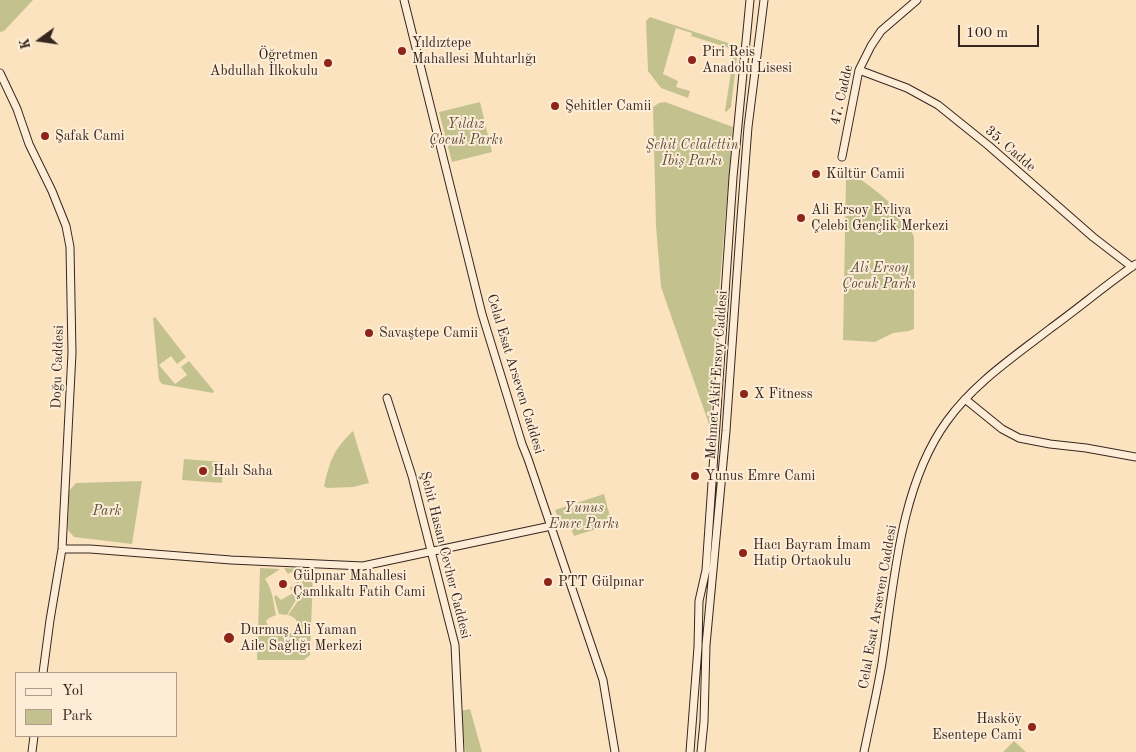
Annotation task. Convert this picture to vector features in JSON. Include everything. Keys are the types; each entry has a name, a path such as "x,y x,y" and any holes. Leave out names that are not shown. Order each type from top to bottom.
{"main road":[{"name":"Celal Esat Arseven Caddesi","path":"404,0 482,314 522,444 603,680 615,752"},
{"name":"Mehmet Akif Ersoy Caddesi","path":"690,752 698,656 699,600 706,570 733,177 750,0"},
{"name":"Mehmet Akif Ersoy Caddesi","path":"701,752 704,722 706,646 726,431 748,127 764,0"},
{"name":"47. Cadde","path":"842,157 859,70 870,46 881,31 917,0"},
{"name":"35. Cadde","path":"859,70 906,88 938,106 989,146 1093,236 1134,266"},
{"name":"Doğu Caddesi","path":"0,73 17,109 29,144 52,191 66,226 70,247 72,353 62,549 43,672"},
{"name":"Celal Esat Arseven Caddesi","path":"864,752 882,663 891,590 912,498 931,447 946,421 965,398 1015,356 1134,266"},
{"name":"Şehit Hasan Cevher Caddesi","path":"387,398 412,476 455,645 460,752"},
{"path":"965,398 1002,429 1019,438 1136,457"},
{"path":"62,549 90,549 231,560 363,566 551,526"},
{"path":"32,752 34,737"}],"green space":[{"path":"0,0 33,0 4,31 0,32"},
{"path":"650,17 734,45 738,49 731,107 726,112 734,52 732,49 691,36 692,33 676,28 663,74 678,81 676,87 690,91 688,98 661,88 648,71 646,21"},
{"name":"Yıldız Çocuk Parkı","path":"480,102 492,152 452,162 439,112"},
{"name":"Şehit Celalettin İbiş Parkı","path":"665,102 733,127 715,341 710,427 661,287 656,226 653,107"},
{"name":"Ali Ersoy Çocuk Parkı","path":"857,177 883,196 898,211 914,237 914,329 893,333 875,342 843,340 846,180"},
{"path":"155,317 186,357 177,364 171,356 159,365 175,384 187,375 181,367 189,361 214,391 213,393 162,384 159,380 153,318"},
{"path":"353,431 369,483 353,487 327,488 324,486 333,456"},
{"name":"Halı Saha","path":"184,459 223,462 222,483 182,480"},
{"name":"Park","path":"142,481 132,544 74,537 68,530 69,491 76,483"},
{"name":"Yunus Emre Parkı","path":"604,494 612,524 574,536 569,524 560,523 555,510"},
{"path":"260,568 280,569 265,579 271,592 276,615 266,621 269,628 283,636 297,631 297,621 288,615 298,601 304,569 308,569 313,575 310,655 304,660 257,660"},
{"path":"284,568 301,569 296,600 287,615 279,614 274,597 276,595 281,600 293,593 290,588 297,582 291,572 288,574"},
{"path":"470,709 482,752 466,752 465,749 461,711"},
{"path":"1014,741 1026,752 1003,752"}],"place":[{"name":"Yıldıztepe Mahallesi Muhtarlığı","path":"402,51"},
{"name":"Piri Reis Anadolu Lisesi","path":"692,60"},
{"name":"Öğretmen Abdullah İlkokulu","path":"328,63"},
{"name":"Şehitler Camii","path":"555,106"},
{"name":"Şafak Cami","path":"45,136"},
{"name":"Kültür Camii","path":"816,174"},
{"name":"Ali Ersoy Evliya Çelebi Gençlik Merkezi","path":"801,218"},
{"name":"Savaştepe Camii","path":"369,333"},
{"name":"X Fitness","path":"744,394"},
{"name":"Halı Saha","path":"203,471"},
{"name":"Yunus Emre Cami","path":"695,476"},
{"name":"Hacı Bayram İmam Hatip Ortaokulu","path":"743,553"},
{"name":"PTT Gülpınar","path":"548,582"},
{"name":"Gülpınar Mahallesi Çamlıkaltı Fatih Cami","path":"283,584"},
{"name":"Durmuş Ali Yaman Aile Sağlığı Merkezi","path":"229,638"},
{"name":"Hasköy Esentepe Cami","path":"1032,727"}]}
